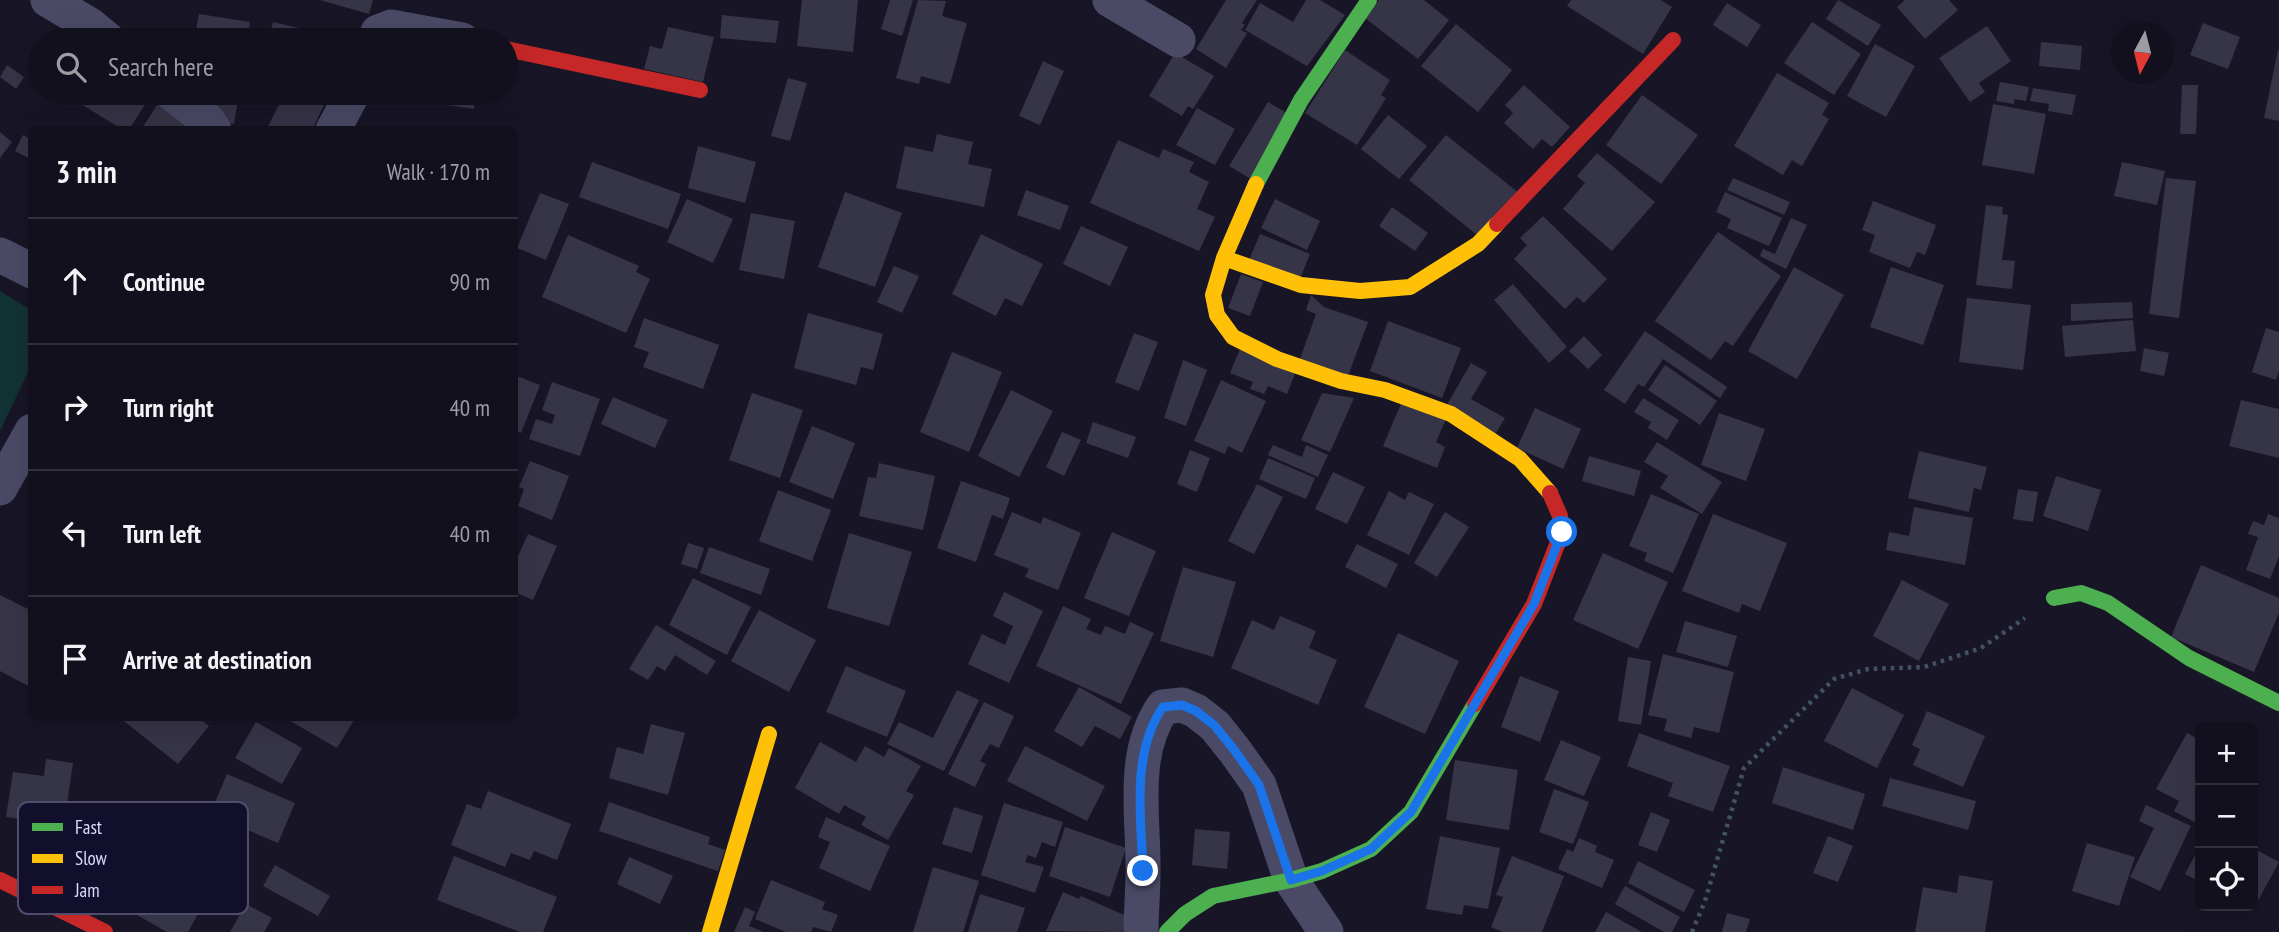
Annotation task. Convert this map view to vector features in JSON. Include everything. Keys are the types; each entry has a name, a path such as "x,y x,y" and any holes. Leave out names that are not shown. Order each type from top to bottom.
{"street":[{"path":"48,0 100,22"},
{"path":"1110,0 1178,40"},
{"path":"1167,932 1185,914 1213,896 1322,871 1371,849 1411,812 1534,604 1562,532 1560,516 1548,489 1520,459 1451,414 1385,390 1341,381 1277,359 1233,337 1217,315 1213,295 1224,258 1247,201 1301,100 1369,0"},
{"path":"1224,258 1301,285 1360,291 1410,287 1478,244 1673,40"},
{"path":"518,52 700,90"},
{"path":"187,105 211,126"},
{"path":"335,126 347,105"},
{"path":"0,255 28,269"},
{"path":"0,488 28,438"},
{"path":"2054,598 2081,593 2108,603 2189,658 2279,703"},
{"path":"1141,932 1143,871 1140,794 1148,738 1163,707 1182,705 1196,711 1215,726 1259,785 1291,880 1326,932"},
{"path":"710,932 769,734"},
{"path":"0,880 18,889"},
{"path":"68,914 104,932"}],"path":[{"path":"1692,932 1705,901 1744,768 1834,679 1868,669 1924,667 1981,648 2054,598"}],"green space":[{"path":"0,291 28,308 28,372 0,431"}],"building":[{"path":"320,0 373,0 369,14"},
{"path":"802,0 858,0 853,52 797,46"},
{"path":"890,0 913,0 902,36 881,29"},
{"path":"918,0 946,1 942,16 967,23 950,84 921,76 919,84 896,78"},
{"path":"1226,0 1257,0 1242,23 1245,25 1241,30 1247,33 1226,68 1196,49"},
{"path":"1306,0 1320,0 1345,15 1307,66 1245,30 1260,3 1293,22"},
{"path":"1379,0 1424,0 1449,20 1418,59 1365,18"},
{"path":"1571,0 1661,0 1672,7 1643,54 1567,6"},
{"path":"1838,0 1881,25 1868,46 1826,19"},
{"path":"1905,0 1949,0 1958,10 1925,39 1897,7"},
{"path":"1727,3 1761,25 1747,47 1713,25"},
{"path":"199,14 250,22 249,28 196,28"},
{"path":"722,15 779,21 776,43 720,38"},
{"path":"273,22 299,28 272,28"},
{"path":"1812,22 1861,54 1834,95 1784,63"},
{"path":"2203,23 2240,37 2228,69 2190,55"},
{"path":"1456,24 1512,70 1478,112 1421,66"},
{"path":"1987,26 2011,61 1979,83 1985,92 1970,102 1939,58"},
{"path":"668,27 714,37 703,82 644,69 650,46 662,49"},
{"path":"2041,42 2082,46 2080,70 2039,66"},
{"path":"1875,44 1915,66 1886,117 1847,96"},
{"path":"1345,50 1390,80 1381,95 1386,98 1357,145 1305,113"},
{"path":"2279,50 2279,121 2264,118"},
{"path":"1175,53 1214,76 1193,109 1188,106 1182,116 1149,96"},
{"path":"1043,61 1064,71 1040,125 1019,116"},
{"path":"7,65 24,77 16,89 0,77"},
{"path":"1777,73 1829,103 1822,115 1829,119 1802,166 1792,160 1783,175 1734,146"},
{"path":"788,78 807,83 790,141 771,136"},
{"path":"2000,82 2029,87 2026,101 2014,99 2014,104 1996,101"},
{"path":"1524,85 1570,127 1552,147 1542,139 1533,149 1504,123 1513,113 1505,105"},
{"path":"2182,85 2198,85 2196,134 2180,134"},
{"path":"2033,88 2076,95 2072,115 2048,111 2049,104 2030,101"},
{"path":"1642,95 1698,135 1661,184 1606,145"},
{"path":"1268,102 1290,115 1251,179 1229,166"},
{"path":"1993,104 2046,114 2034,174 1982,165"},
{"path":"83,105 145,105 131,126 117,126"},
{"path":"157,105 190,126 144,126"},
{"path":"212,105 237,105 234,124 210,120"},
{"path":"279,105 324,105 314,126 268,126"},
{"path":"447,105 474,105 474,109"},
{"path":"1197,108 1235,129 1215,165 1176,145"},
{"path":"1388,115 1427,146 1399,179 1361,149"},
{"path":"0,132 12,142 0,158"},
{"path":"937,134 973,142 968,164 992,169 984,207 896,188 905,146 933,152"},
{"path":"23,135 28,138 28,158 15,151"},
{"path":"1446,135 1519,193 1482,239 1409,180"},
{"path":"1118,140 1159,158 1163,149 1194,162 1189,172 1209,182 1197,209 1215,217 1199,251 1090,203"},
{"path":"698,146 756,162 745,203 688,188"},
{"path":"1597,153 1655,202 1612,251 1563,209 1585,183 1577,176"},
{"path":"592,162 681,194 668,229 579,197"},
{"path":"2122,162 2165,171 2157,205 2114,196"},
{"path":"1733,178 1790,202 1784,215 1727,190"},
{"path":"2166,178 2196,181 2179,318 2149,314"},
{"path":"1026,190 1069,206 1060,230 1017,215"},
{"path":"845,192 902,213 875,287 818,267"},
{"path":"1725,192 1782,218 1769,246 1727,228 1731,219 1716,212"},
{"path":"540,193 569,204 546,260 518,248"},
{"path":"687,199 733,219 713,263 667,242"},
{"path":"1275,199 1320,221 1307,250 1261,228"},
{"path":"1873,201 1936,225 1925,255 1917,252 1910,268 1869,252 1875,235 1862,230"},
{"path":"1986,205 2003,207 2002,214 2008,215 2002,260 2015,261 2012,289 1976,285"},
{"path":"1392,207 1428,233 1415,251 1379,226"},
{"path":"751,213 795,221 784,279 739,270"},
{"path":"1543,216 1607,279 1584,303 1577,297 1565,309 1514,259 1527,245 1520,238"},
{"path":"1791,218 1807,225 1786,269 1760,256 1763,249 1775,254"},
{"path":"1081,226 1128,247 1110,286 1063,264"},
{"path":"1718,232 1781,276 1733,346 1725,341 1711,360 1655,321"},
{"path":"981,234 1043,264 1022,306 1005,298 996,316 952,294"},
{"path":"1260,234 1310,254 1299,281 1249,260"},
{"path":"568,235 639,266 636,272 650,279 626,333 542,297"},
{"path":"894,266 919,276 902,313 877,302"},
{"path":"1794,267 1844,295 1797,379 1748,351"},
{"path":"1891,267 1944,285 1923,345 1870,327"},
{"path":"1241,274 1263,282 1250,316 1228,308"},
{"path":"1513,284 1567,347 1549,363 1494,300"},
{"path":"1311,295 1324,307 1368,322 1348,376 1300,359 1316,314 1306,310"},
{"path":"1967,298 2031,305 2023,370 1959,362"},
{"path":"2132,302 2133,318 2071,321 2071,304"},
{"path":"808,313 883,334 873,370 861,367 856,385 794,368"},
{"path":"644,318 719,345 703,389 643,367 649,352 634,347"},
{"path":"2133,320 2136,351 2065,357 2062,326"},
{"path":"1388,321 1461,348 1442,398 1370,371"},
{"path":"2266,328 2279,332 2279,371 2276,380 2252,372"},
{"path":"1645,331 1727,387 1720,398 1663,359 1644,387 1638,384 1625,404 1604,390"},
{"path":"1134,333 1158,342 1139,391 1115,382"},
{"path":"1584,336 1602,355 1588,369 1569,351"},
{"path":"2144,348 2169,353 2164,376 2140,371"},
{"path":"1240,349 1296,371 1287,394 1268,386 1264,394 1250,389 1253,382 1230,373"},
{"path":"952,352 1002,372 969,452 920,432"},
{"path":"1183,360 1207,370 1186,426 1164,418"},
{"path":"1471,363 1487,372 1471,399 1505,418 1494,436 1445,408"},
{"path":"1665,365 1717,401 1700,425 1648,390"},
{"path":"518,377 540,385 521,433 518,432"},
{"path":"1221,380 1266,401 1242,453 1228,446 1225,454 1194,441"},
{"path":"552,382 600,399 580,456 529,439 536,419 552,424 555,415 542,410"},
{"path":"1011,390 1053,411 1019,477 978,456"},
{"path":"752,393 803,410 780,478 729,460"},
{"path":"1322,393 1354,398 1330,452 1301,440"},
{"path":"613,397 668,420 655,448 601,424"},
{"path":"1643,398 1679,420 1667,440 1648,428 1651,422 1634,412"},
{"path":"1403,399 1447,417 1436,442 1445,447 1437,468 1383,446"},
{"path":"2241,400 2279,409 2279,458 2229,446"},
{"path":"1535,408 1581,429 1563,469 1517,448"},
{"path":"1719,413 1765,429 1746,481 1701,465"},
{"path":"1093,422 1136,437 1128,458 1086,443"},
{"path":"812,426 855,443 833,499 789,482"},
{"path":"1062,432 1081,440 1064,476 1046,467"},
{"path":"1657,442 1722,482 1702,514 1660,488 1668,476 1644,462"},
{"path":"1273,445 1302,457 1306,445 1328,455 1318,477 1268,455"},
{"path":"1190,450 1210,458 1197,492 1177,484"},
{"path":"1919,451 1987,467 1981,490 1974,488 1969,512 1908,498"},
{"path":"1589,456 1641,471 1634,496 1582,481"},
{"path":"1268,458 1315,478 1306,499 1259,479"},
{"path":"530,461 569,476 552,520 518,506 524,489 519,487"},
{"path":"879,463 935,476 923,530 859,516 868,477 876,478"},
{"path":"1333,472 1365,487 1347,524 1315,509"},
{"path":"2056,476 2101,490 2088,531 2043,516"},
{"path":"961,481 1010,498 1003,519 992,515 976,562 937,548"},
{"path":"1257,484 1283,497 1254,554 1228,541"},
{"path":"2018,489 2038,492 2033,522 2013,519"},
{"path":"778,490 831,510 812,561 759,541"},
{"path":"1389,491 1405,500 1409,492 1434,504 1409,555 1367,535"},
{"path":"1651,494 1699,514 1673,573 1644,561 1647,553 1629,546"},
{"path":"1914,507 1973,518 1965,565 1886,550 1889,532 1909,536"},
{"path":"1012,512 1041,524 1043,517 1081,533 1058,590 1025,577 1029,569 994,555"},
{"path":"1445,512 1469,527 1437,577 1414,563"},
{"path":"1713,514 1787,543 1760,611 1742,604 1739,613 1682,591"},
{"path":"2268,514 2279,518 2279,556 2270,579 2246,570 2258,537 2248,534 2253,521 2264,525"},
{"path":"1112,532 1156,551 1129,616 1084,598"},
{"path":"849,533 912,552 889,626 827,608"},
{"path":"528,534 557,546 533,600 518,594 518,556"},
{"path":"688,543 704,548 697,569 681,564"},
{"path":"1357,544 1398,564 1386,588 1345,567"},
{"path":"709,547 770,569 761,595 700,573"},
{"path":"1603,553 1668,582 1638,649 1573,620"},
{"path":"2201,565 2279,598 2279,613 2254,672 2171,637"},
{"path":"1183,567 1236,582 1213,657 1160,641"},
{"path":"693,578 751,607 727,655 669,625"},
{"path":"1902,580 1949,604 1919,661 1873,636"},
{"path":"1004,592 1043,611 1009,683 968,664 982,634 1005,645 1013,626 993,616"},
{"path":"0,595 28,609 28,686 0,671"},
{"path":"1063,606 1091,619 1086,629 1101,635 1105,626 1125,634 1130,622 1154,633 1121,704 1036,666"},
{"path":"759,610 816,640 789,692 731,661"},
{"path":"1280,616 1316,631 1309,648 1337,660 1318,705 1231,668 1252,620 1274,630"},
{"path":"1685,621 1737,636 1728,667 1676,652"},
{"path":"656,625 716,661 707,675 675,655 665,671 657,666 648,680 629,669"},
{"path":"1398,633 1459,661 1425,734 1364,707"},
{"path":"1663,654 1734,672 1719,733 1694,727 1691,738 1664,731 1667,719 1648,715"},
{"path":"1628,657 1651,661 1641,725 1618,721"},
{"path":"846,666 906,691 887,737 826,712"},
{"path":"1520,676 1559,691 1540,742 1501,727"},
{"path":"1079,687 1132,717 1120,739 1095,726 1082,747 1054,731"},
{"path":"1852,688 1904,715 1877,768 1824,741"},
{"path":"957,690 979,700 944,771 887,744 899,722 933,738"},
{"path":"984,702 1014,716 999,748 990,744 980,761 986,764 975,787 948,774"},
{"path":"1927,711 1985,736 1963,787 1913,765 1920,749 1912,745"},
{"path":"124,721 203,721 209,726 178,764"},
{"path":"290,721 353,721 337,748"},
{"path":"256,722 302,748 282,784 235,758"},
{"path":"651,724 685,733 668,795 609,778 617,747 643,754"},
{"path":"1639,733 1730,766 1713,812 1668,796 1673,783 1627,766"},
{"path":"2187,733 2195,737 2195,822 2174,811 2179,801 2156,789"},
{"path":"1561,740 1601,757 1584,796 1544,780"},
{"path":"820,742 856,762 865,746 884,757 889,748 921,766 906,791 914,795 888,840 861,825 866,817 844,805 839,814 795,788"},
{"path":"1025,746 1105,786 1087,821 1007,781"},
{"path":"46,759 73,763 67,802 18,802 18,819 6,817 13,772 44,776"},
{"path":"1455,760 1518,770 1509,830 1446,820"},
{"path":"1783,767 1865,794 1853,830 1772,803"},
{"path":"227,774 295,803 278,843 248,830 248,802 215,802"},
{"path":"1890,778 1976,801 1968,830 1882,806"},
{"path":"1554,789 1589,802 1573,844 1539,832"},
{"path":"488,791 571,824 557,860 534,851 530,860 511,853 505,867 451,845 467,804 481,809"},
{"path":"609,802 710,837 708,844 725,850 718,871 599,831"},
{"path":"1004,803 1063,822 1055,847 1042,842 1036,858 1028,855 1025,862 1044,867 1035,893 981,875"},
{"path":"2146,805 2191,826 2160,891 2130,877 2154,828 2139,821"},
{"path":"954,807 983,816 972,853 942,844"},
{"path":"1651,812 1670,820 1657,852 1638,845"},
{"path":"826,817 890,846 870,891 819,868 830,842 818,837"},
{"path":"1065,827 1126,848 1110,897 1049,876"},
{"path":"1195,829 1230,832 1227,869 1192,865"},
{"path":"1440,836 1500,848 1488,909 1464,905 1462,915 1426,909"},
{"path":"1828,836 1853,846 1838,882 1813,873"},
{"path":"1579,838 1597,846 1595,852 1614,860 1602,888 1558,869 1567,849 1573,852"},
{"path":"2087,843 2135,857 2119,906 2072,891"},
{"path":"2258,851 2279,862 2258,901"},
{"path":"2195,855 2195,879 2185,874"},
{"path":"454,856 557,897 543,932 520,932 437,900"},
{"path":"1512,856 1564,876 1542,932 1503,932 1491,927 1503,897 1496,895"},
{"path":"629,857 673,876 660,904 617,884"},
{"path":"1638,861 1695,890 1684,912 1628,883"},
{"path":"275,865 330,896 318,916 263,886"},
{"path":"933,867 979,881 963,932 913,932"},
{"path":"1959,875 1993,881 1985,932 1915,932 1923,887 1957,893"},
{"path":"771,880 825,902 822,909 838,915 831,932 813,927 811,932 786,932 755,919"},
{"path":"1625,886 1680,917 1672,932 1664,932 1615,904"},
{"path":"1063,892 1079,899 1081,896 1129,917 1122,932 1046,931"},
{"path":"980,894 1025,908 1017,932 968,932"},
{"path":"248,905 272,918 264,932 230,932 240,914 248,914"},
{"path":"745,907 755,912 749,926 764,932 734,932"},
{"path":"1606,912 1642,932 1595,932"},
{"path":"1727,913 1750,919 1746,932 1722,932"},
{"path":"198,914 188,932 167,932 137,915"}],"traffic: fast":[{"path":"1256,184 1301,100 1369,0"},
{"path":"2054,598 2081,593 2108,603 2189,658 2279,703"},
{"path":"1167,932 1185,914 1213,896 1322,871 1371,849 1411,812 1475,704"}],"traffic: slow":[{"path":"1256,184 1224,258 1213,295 1217,315 1233,337 1277,359 1341,381 1385,390 1451,414 1520,459 1550,493"},
{"path":"1224,258 1301,285 1360,291 1410,287 1478,244 1497,224"},
{"path":"710,932 769,734"}],"traffic: jam":[{"path":"1497,224 1673,40"},
{"path":"518,52 700,90"},
{"path":"1475,704 1534,604 1562,532 1560,516 1550,493"},
{"path":"0,880 18,889"},
{"path":"69,914 105,932"}],"route":[{"path":"1143,871 1140,794 1148,738 1163,707 1182,705 1196,711 1215,726 1259,785 1291,880 1322,871 1371,849 1411,812 1534,604 1562,532"}]}
